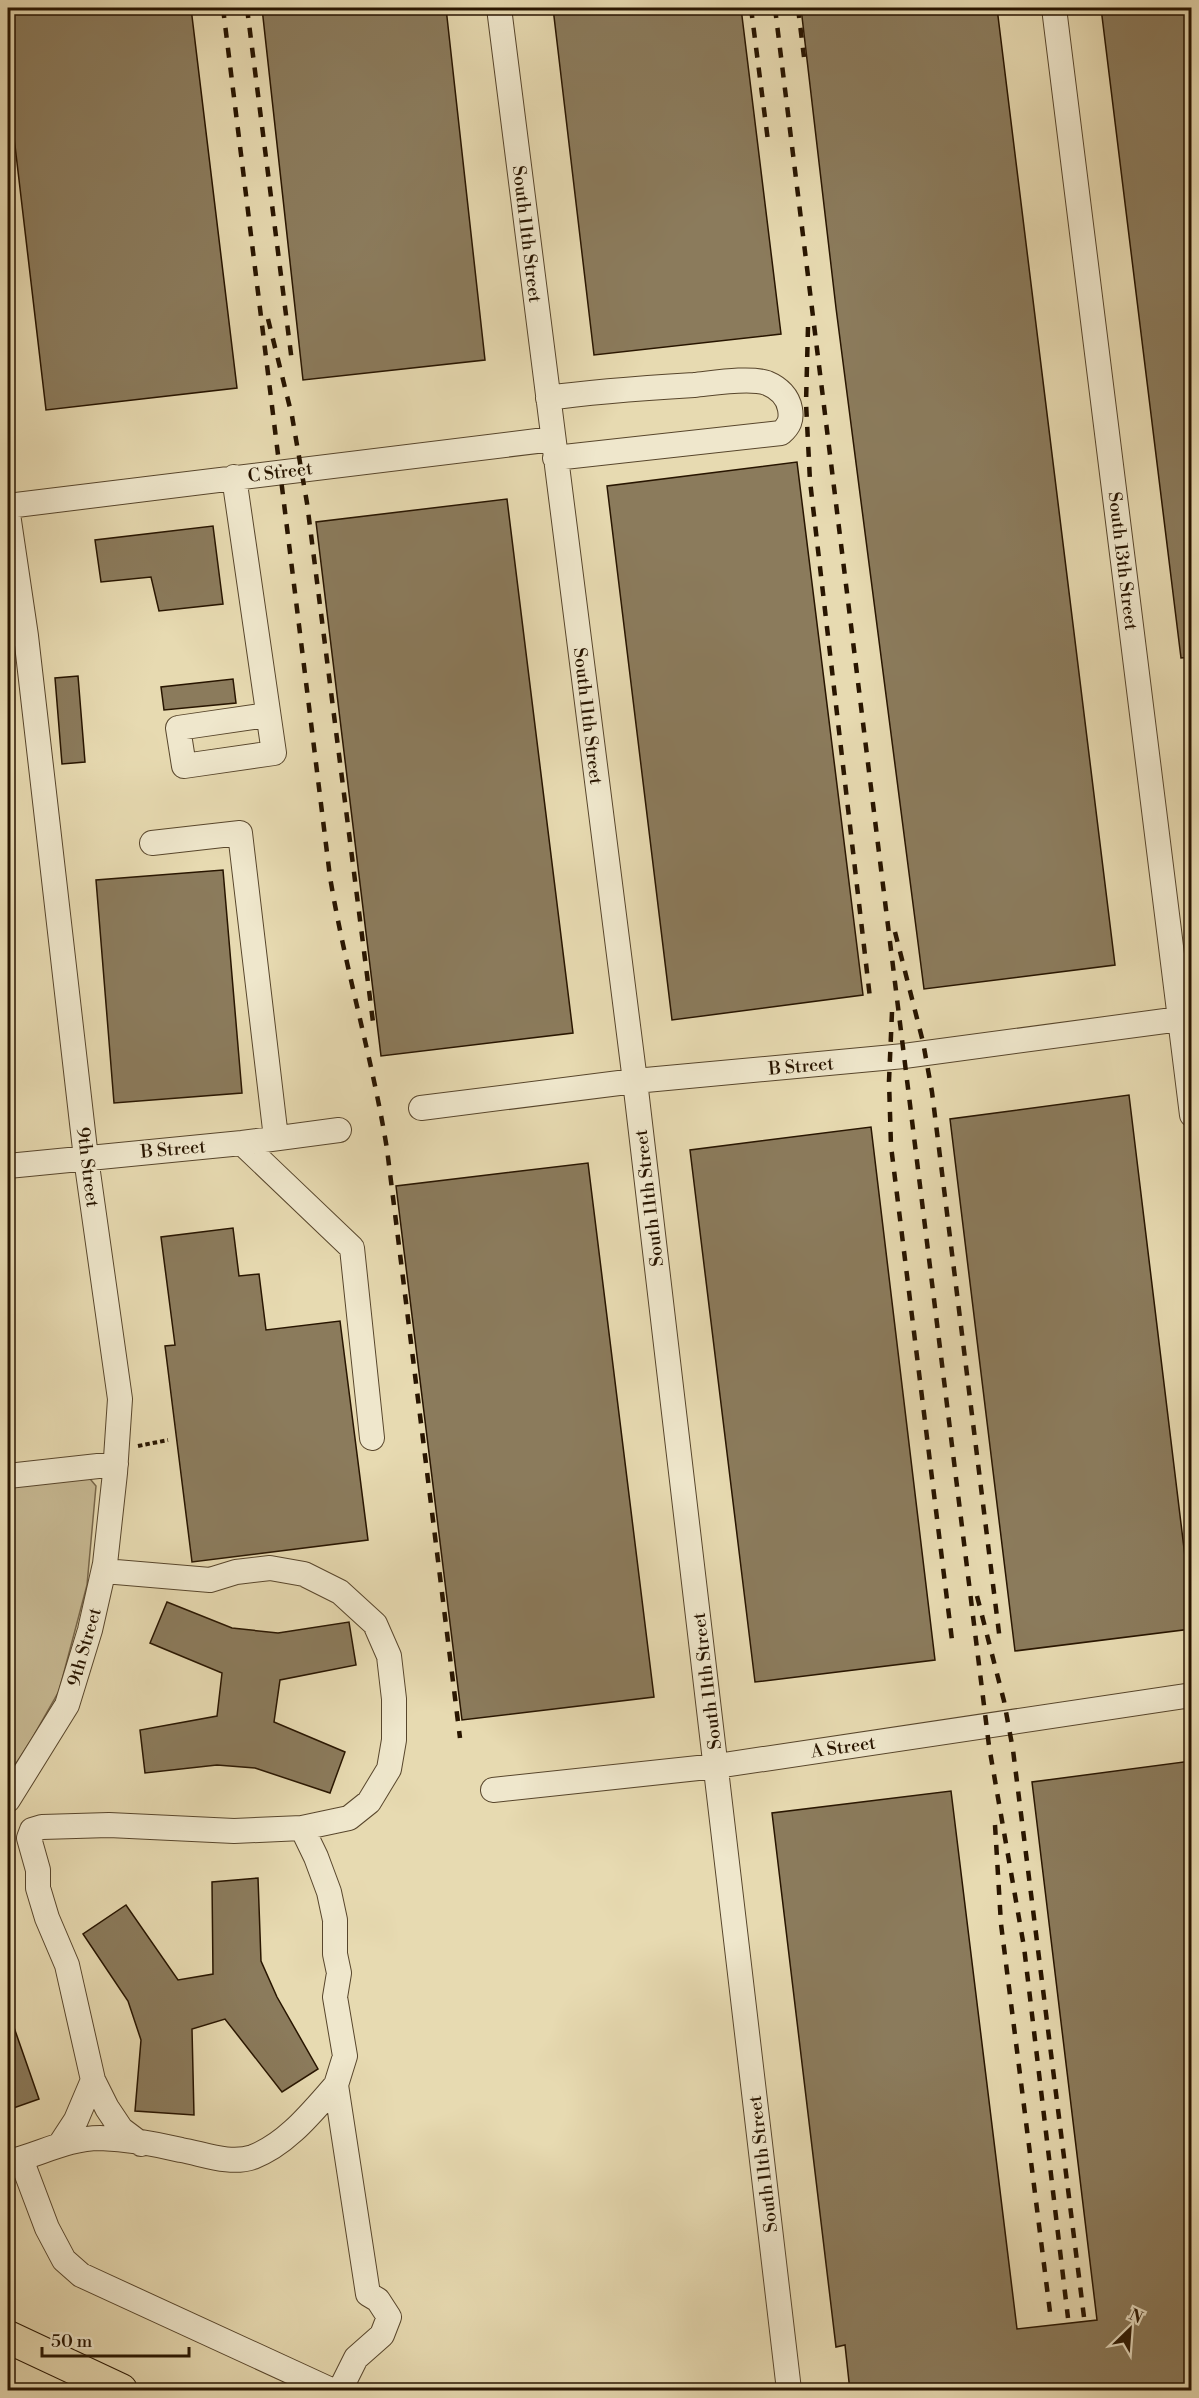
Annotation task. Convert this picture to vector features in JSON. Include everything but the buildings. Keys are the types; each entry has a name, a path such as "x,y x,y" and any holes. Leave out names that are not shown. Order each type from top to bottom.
{"main road":[{"path":"8,2337 121,2391"}],"lane":[{"name":"South 11th Street","path":"499,8 635,1081 789,2391"},
{"name":"South 13th Street","path":"1054,8 1191,1115"},
{"name":"C Street","path":"8,506 234,477 554,449 781,433 792,418 789,402 776,387 764,382 730,382 597,391 548,398"},
{"path":"234,477 268,715"},
{"name":"9th Street","path":"8,514 17,637 120,1399 116,1464 104,1571 90,1630 67,1705 8,1800"},
{"path":"152,843 240,833 276,1138"},
{"name":"B Street","path":"421,1108 635,1081 904,1056 1180,1019"},
{"name":"B Street","path":"8,1166 242,1143 339,1130"},
{"path":"242,1143 352,1248 372,1438"},
{"path":"8,1476 116,1464"},
{"path":"104,1571 210,1580 236,1572 270,1568 304,1574 340,1592 375,1624 389,1656 394,1699 394,1740 389,1770 369,1802 349,1818 302,1828 234,1831 110,1825 42,1827 32,1830 29,1838 38,1870 38,1888 47,1918 67,1965 93,2080 121,2129 141,2144"},
{"name":"A Street","path":"493,1790 717,1766 1191,1695"},
{"path":"302,1828 329,1892 334,1920 335,1954 339,1973 335,1997 345,2056 336,2085 306,2119 280,2142 252,2157 219,2159 181,2150 99,2138 61,2143 14,2160 64,2260 81,2275 331,2391"},
{"path":"61,2143 76,2120 93,2080"},
{"path":"336,2085 368,2294 378,2300 389,2317 382,2336 356,2358 340,2391"}],"path":[{"path":"137,1446 168,1440"}],"shaded area":[{"path":"86,1474 96,1486 87,1585 59,1691 8,1776 8,1482"}],"railway":[{"path":"223,8 330,877 387,1149 460,1738"},
{"path":"247,8 292,362"},
{"path":"751,8 768,141"},
{"path":"775,8 989,1746 1024,1947 1068,2318"},
{"path":"798,8 804,57"},
{"path":"268,319 292,416 307,503 373,1022"},
{"path":"808,327 806,403 810,481 870,998"},
{"path":"895,932 923,1042 932,1092 1000,1641"},
{"path":"892,1012 889,1081 891,1146 952,1640"},
{"path":"977,1596 1004,1701 1013,1750 1084,2317"},
{"path":"995,1825 1001,1924 1051,2320"}]}
